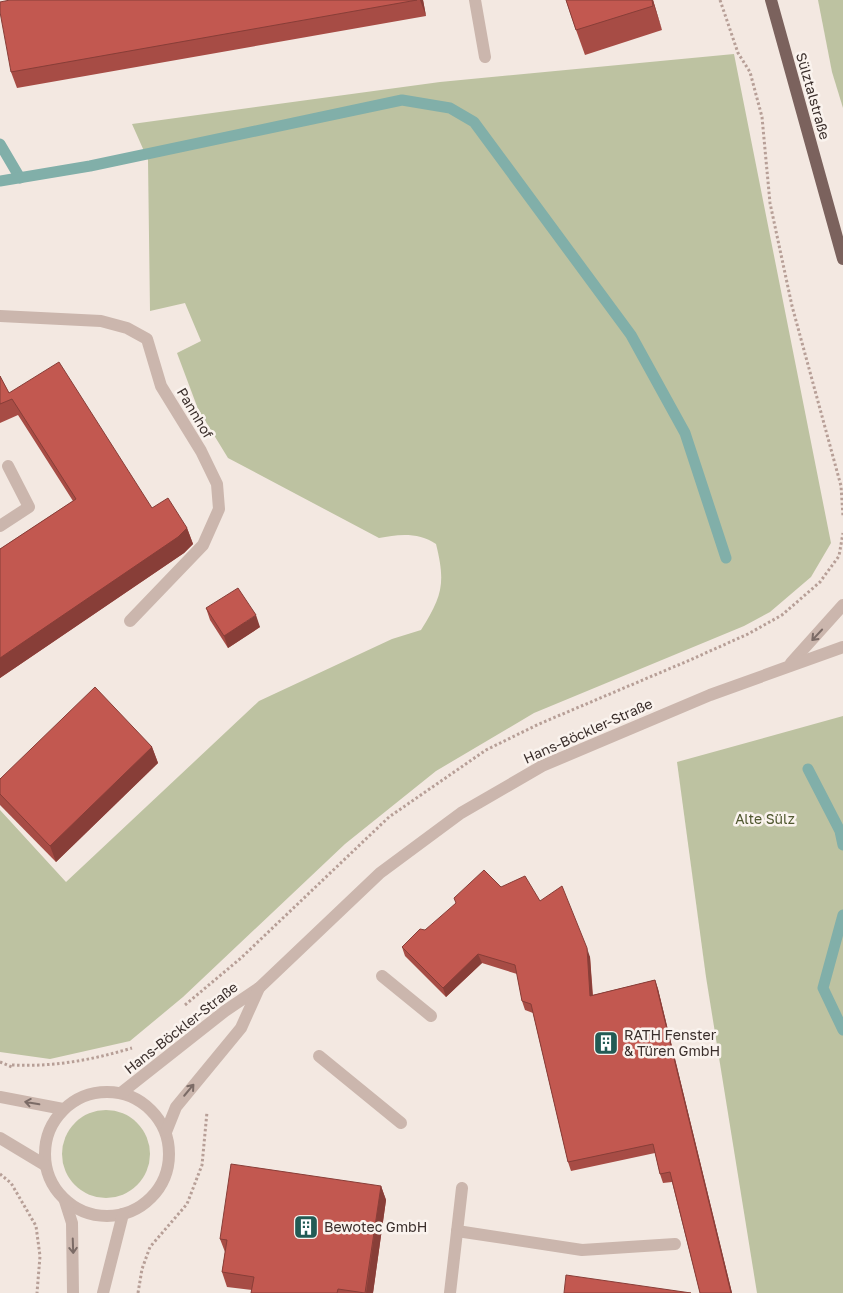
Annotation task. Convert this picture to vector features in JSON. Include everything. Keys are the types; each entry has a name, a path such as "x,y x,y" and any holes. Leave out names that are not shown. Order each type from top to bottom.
{"main road":[{"name":"Sülztalstraße","path":"771,0 843,259"}],"street":[{"path":"475,0 485,58"},
{"name":"Pannhof","path":"0,316 102,320 127,328 147,339 161,386 201,452 217,484 219,509 203,545 130,621"},
{"path":"0,526 29,507 8,466"},
{"path":"789,665 843,605"},
{"name":"Hans-Böckler-Straße","path":"121,1093 226,1011 259,988 380,873 461,813 542,766 710,695 843,647"},
{"path":"382,976 430,1016"},
{"name":"Hans-Böckler-Straße","path":"166,1132 176,1106 241,1028 259,988"},
{"path":"318,1056 401,1122"},
{"path":"100,1092 121,1093 148,1107 166,1132 169,1153 163,1180 157,1192 142,1206 123,1214 103,1216 83,1212 65,1201 52,1185 45,1166 45,1145 51,1125 63,1109 81,1097 100,1092"},
{"path":"0,1097 63,1109"},
{"path":"0,1138 45,1166"},
{"path":"450,1293 462,1188"},
{"path":"65,1201 72,1223 73,1293"},
{"path":"103,1293 123,1214"},
{"path":"458,1231 582,1250 675,1244"}],"path":[{"path":"720,0 738,53 750,72 762,117 770,204 792,306 841,486 843,516"},
{"path":"843,532 839,556 843,558"},
{"path":"138,1293 142,1269 150,1247 187,1204 202,1165 208,1118 206,1094 195,1084"},
{"path":"0,1174 11,1183 36,1226 40,1256 37,1293"}],"green space":[{"path":"818,0 843,0 843,108 832,72"},
{"path":"734,54 831,543 811,577 770,612 744,626 534,713 436,771 345,844 183,997 130,1041 50,1059 0,1052 0,810 66,882 259,701 392,639 421,630 434,608 440,589 441,570 436,544 423,537 408,535 379,538 228,458 198,409 177,353 201,341 185,303 150,311 148,160 132,124 440,82"},
{"name":"Alte Sülz","path":"843,716 843,1293 757,1293 706,977 677,762"},
{"path":"106,1110 123,1113 131,1117 143,1129 147,1137 150,1154 147,1171 143,1179 131,1191 123,1195 106,1198 89,1195 81,1191 69,1179 65,1171 62,1154 65,1137 69,1129 81,1117 89,1113"}],"building":[{"path":"10,0 417,0 11,72 0,12 0,2"},
{"path":"566,0 652,0 653,6 576,30"},
{"path":"59,362 152,508 168,498 187,528 178,537 0,658 0,549 76,499 12,399 0,404 0,376 9,393"},
{"path":"238,588 256,615 224,636 206,608"},
{"path":"95,687 152,747 50,846 0,794 0,779"},
{"name":"RATH Fenster & Türen GmbH","path":"484,870 501,887 525,876 540,901 562,886 587,948 590,996 655,980 731,1293 700,1293 670,1172 660,1174 653,1144 568,1162 531,1004 522,1001 515,965 478,954 443,988 402,947 420,929 425,930 456,903 454,898"},
{"name":"Bewotec GmbH","path":"231,1164 381,1186 365,1293 338,1289 337,1293 251,1293 254,1277 222,1272 227,1240 220,1239"},
{"path":"566,1275 691,1293 564,1293"}],"waterway":[{"path":"0,181 90,166 402,100 450,108 474,122 631,335 685,433 726,558"},
{"path":"0,144 20,178"},
{"name":"Alte Sülz","path":"808,769 840,831 843,845"},
{"name":"Alte Sülz","path":"843,915 823,988 843,1030"}],"place":[{"name":"RATH Fenster & Türen GmbH","path":"606,1043"},
{"name":"Bewotec GmbH","path":"306,1227"}]}
